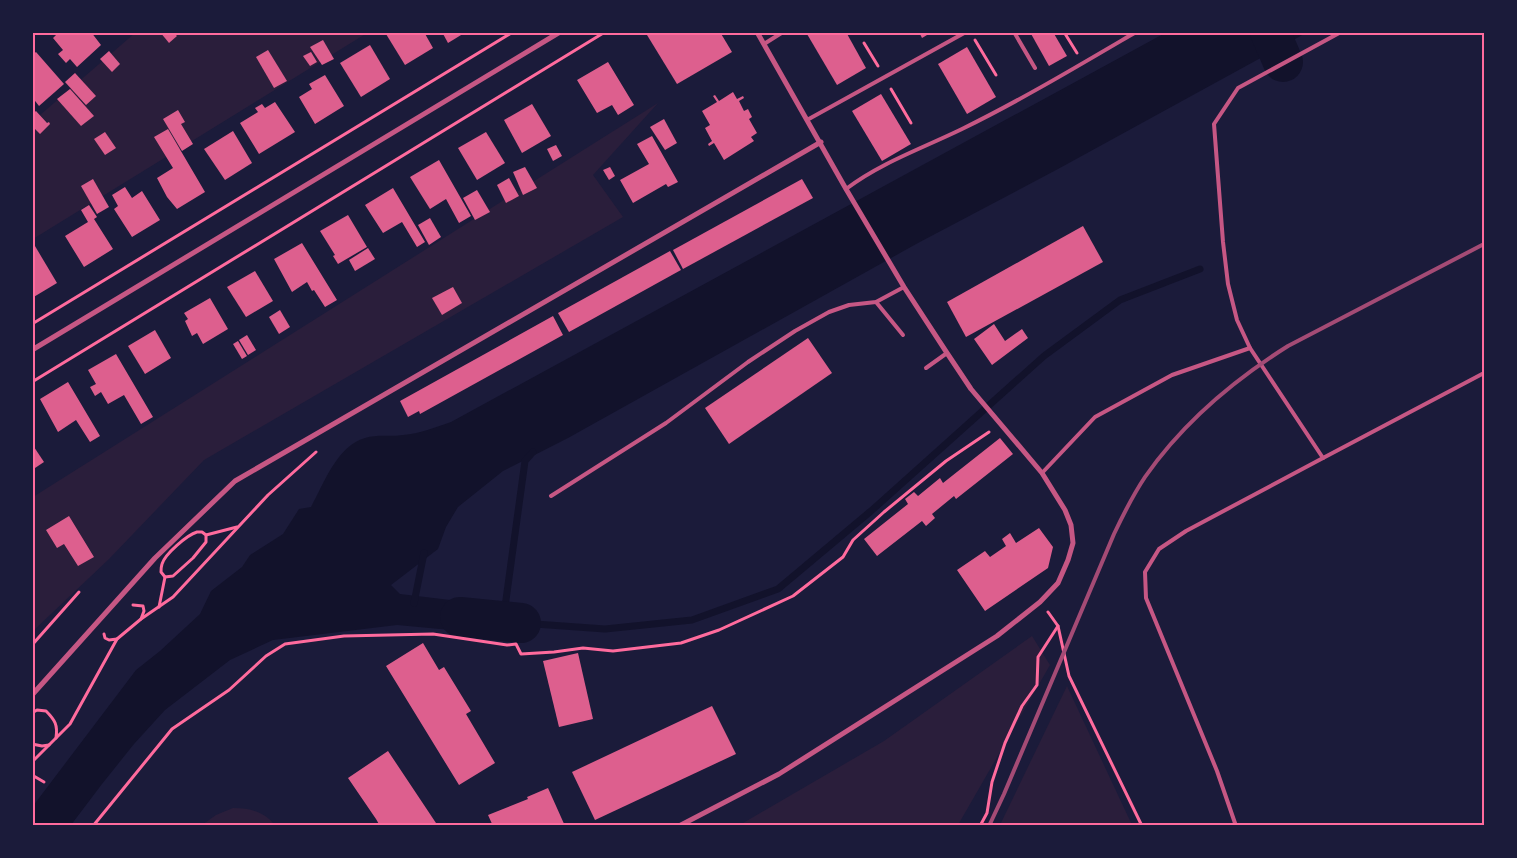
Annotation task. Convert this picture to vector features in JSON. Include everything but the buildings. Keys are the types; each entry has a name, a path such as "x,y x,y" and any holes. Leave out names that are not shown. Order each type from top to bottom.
{"street":[{"path":"32,350 560,32"},
{"path":"679,826 779,774 997,636 1040,602 1058,582 1073,543 1071,525 1065,510 1042,473 971,389 947,354 904,287 850,196 757,32"},
{"path":"32,695 155,558 235,481 821,142"}],"lane":[{"path":"764,44 783,32"},
{"path":"807,120 966,32"},
{"path":"1014,32 1035,68"},
{"path":"846,189 856,181 884,166 963,129 1136,32"},
{"path":"1323,458 1250,348 1237,320 1228,284 1223,242 1214,124 1238,88 1341,32"},
{"path":"551,496 666,423 748,362 795,331 830,312 849,305 876,302 904,287"},
{"path":"876,302 902,335"},
{"path":"1042,473 1095,417 1172,375 1250,348"},
{"path":"926,368 947,354"},
{"path":"1236,826 1217,771 1146,598 1145,572 1159,549 1186,531 1484,373"}],"path":[{"path":"32,324 513,32"},
{"path":"32,382 605,32"},
{"path":"971,32 996,75"},
{"path":"1064,32 1083,63"},
{"path":"93,826 172,729 229,690 266,656 285,644 344,636 433,634 506,645 516,644 521,654 583,648 613,650 681,643 719,630 793,596 842,557 853,540 946,461 1001,424"},
{"path":"32,762 70,724 117,639 141,619 174,597 268,495 320,448"},
{"path":"159,607 165,577 161,572 162,564 166,557 190,534 202,532 206,535 238,527"},
{"path":"165,577 173,576 193,558 206,542 206,535"},
{"path":"32,645 79,592"},
{"path":"1040,602 1058,626 1069,676 1142,826"},
{"path":"127,607 132,605 143,606 144,611 141,619"},
{"path":"980,826 987,813 992,782 1005,743 1022,706 1037,685 1038,657 1058,626"},
{"path":"103,630 105,638 109,640 117,639"},
{"path":"32,713 38,710 46,711 55,720 56,738"},
{"path":"32,744 42,746 50,744"},
{"path":"32,775 44,782"}],"shaded area":[{"path":"135,33 367,33 33,239 32,122"},
{"path":"1165,33 1306,33 1058,169 918,243 568,438 503,471 458,507 446,527 438,549 391,585 400,594 467,602 468,606 497,612 505,607 516,612 514,636 397,625 273,640 230,660 165,710 134,744 71,825 33,826 33,806 136,670 160,651 200,614 211,591 242,567 250,555 283,534 299,509 311,507 332,466 355,442 370,437 415,433 451,422"},
{"path":"658,103 593,175 623,217 204,460 109,559 33,631 33,497"},
{"path":"1032,636 1050,665 958,825 738,826 884,741"},
{"path":"1067,686 1132,825 1000,825"},
{"path":"233,808 257,812 275,825 202,825 216,815"}],"waterway":[{"path":"1270,32 1283,62"},
{"path":"521,623 605,629 692,620 778,589 871,511 1044,356 1120,300 1200,269"},
{"path":"505,607 525,461 533,452"},
{"path":"414,603 424,553"},
{"path":"460,617 521,623"}],"railway":[{"path":"989,826 1117,527 1145,477 1175,439 1229,388 1288,346 1484,244"}]}
